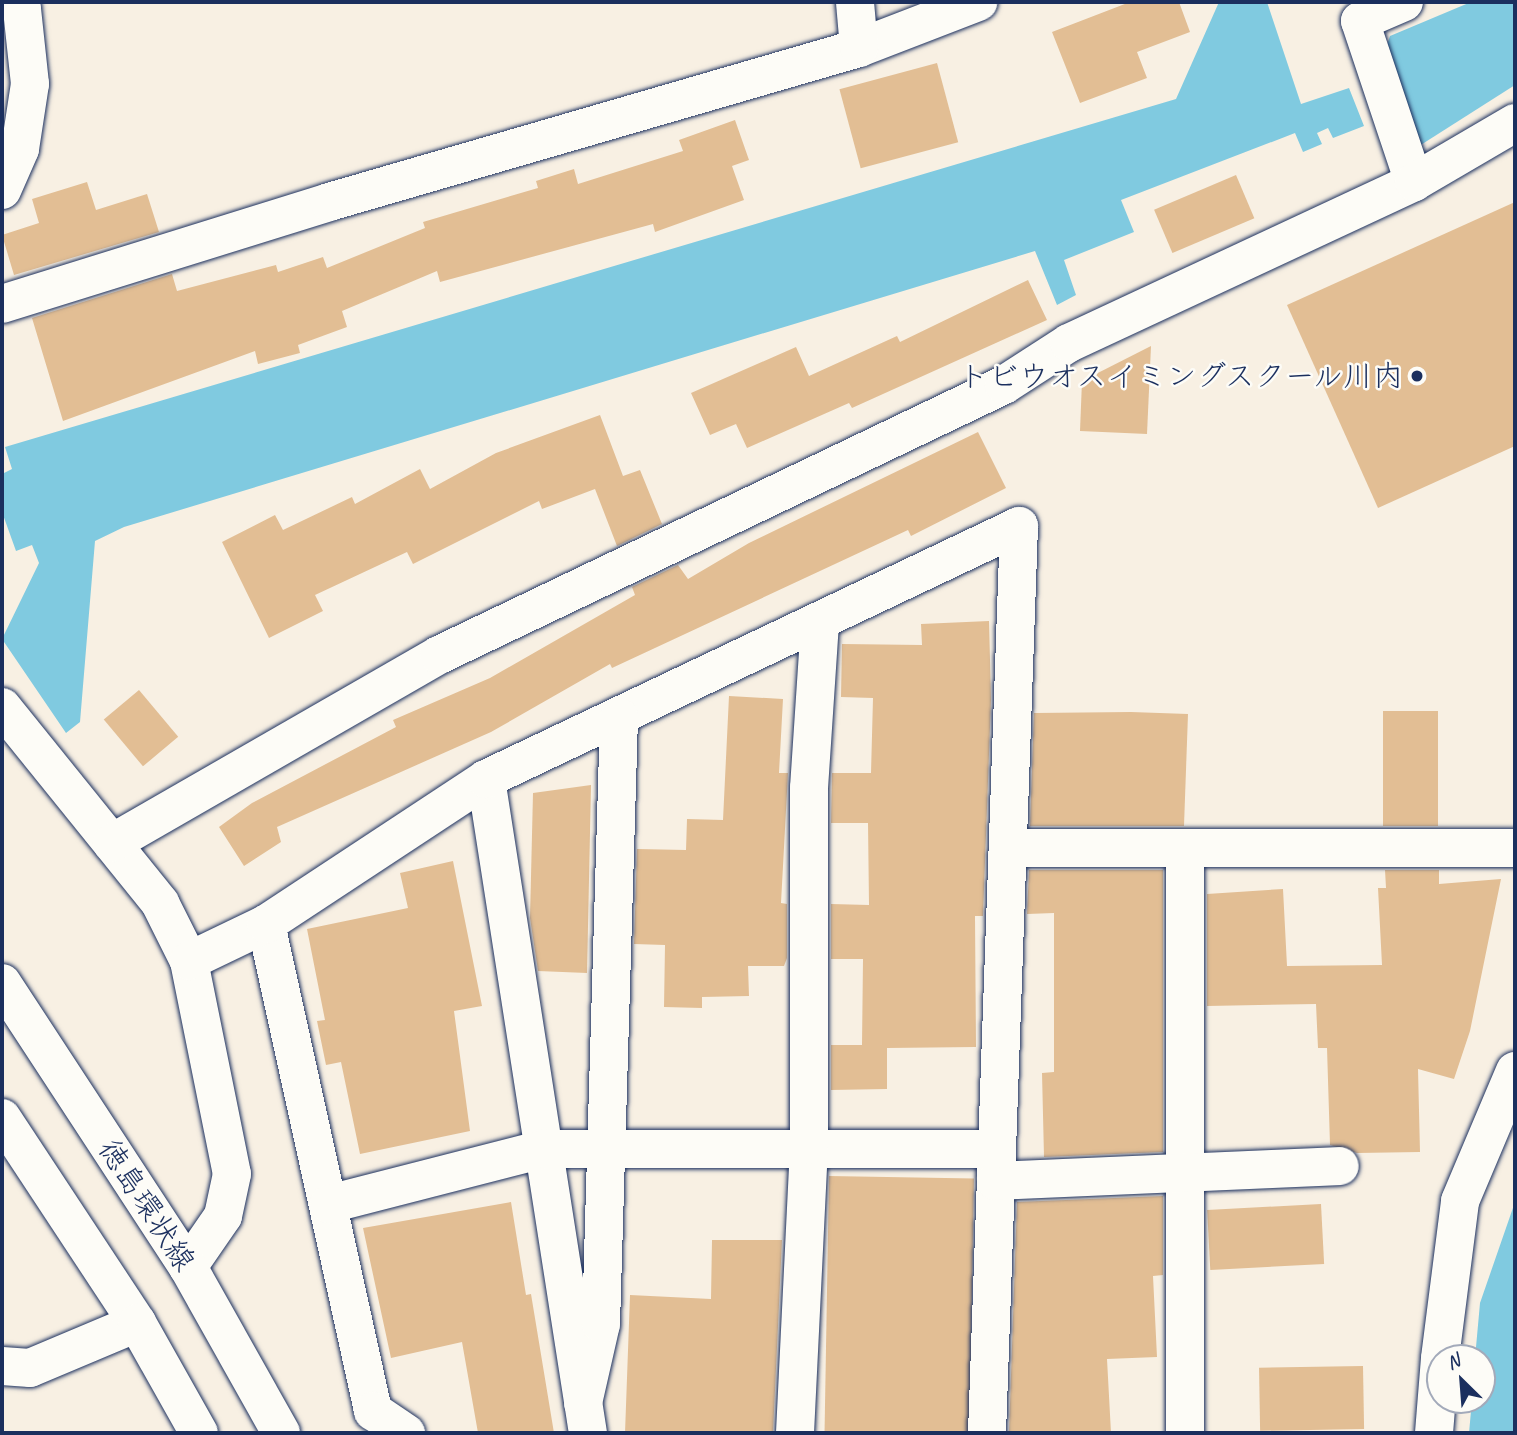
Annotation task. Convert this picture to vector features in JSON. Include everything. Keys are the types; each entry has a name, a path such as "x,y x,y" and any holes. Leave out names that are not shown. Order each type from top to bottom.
{"street":[{"path":"855,2 859,48"},
{"path":"2,304 329,202 859,48 978,2"},
{"path":"2,190 20,149 30,84 21,5"},
{"path":"1390,5 1360,21 1414,182"},
{"path":"112,843 439,654 1004,385 1069,343 1414,182 1515,123"},
{"path":"189,961 266,924 486,779 1019,526 987,1433"},
{"path":"795,1433 808,1145 809,788 820,621"},
{"path":"2,707 160,903 189,961 232,1174 223,1216 188,1268"},
{"path":"586,1418 601,1324 609,1148 619,717"},
{"path":"486,779 586,1418"},
{"path":"1008,848 1515,848"},
{"path":"1185,848 1188,1172 1185,1433"},
{"path":"266,924 373,1411 406,1433"},
{"name":"徳島環状線","path":"2,984 188,1268 281,1433"},
{"path":"1442,1344 1460,1201 1515,1071"},
{"path":"2,1118 137,1323 199,1433"},
{"path":"329,1204 543,1149 808,1145 997,1165 1188,1172 1340,1166"},
{"path":"2,1366 30,1368 137,1323"},
{"path":"1434,1433 1436,1414"}],"water":[{"path":"1219,2 1267,2 1301,104 1349,88 1364,126 1333,138 1328,128 1317,133 1322,144 1303,152 1295,133 1121,200 1134,232 1064,260 1076,295 1057,305 1035,251 124,527 95,541 80,722 66,733 2,639 39,563 32,545 16,551 2,512 2,474 12,469 5,447 1176,99"},
{"path":"1471,2 1515,2 1515,85 1416,148 1384,54 1390,36"},
{"path":"1515,1202 1515,1433 1469,1433 1471,1414 1496,1414 1496,1344 1476,1344 1480,1303"}],"building":[{"path":"1130,2 1179,2 1190,32 1137,52 1147,78 1080,103 1052,32"},
{"path":"937,63 958,142 861,168 839,89"},
{"path":"735,120 749,160 732,166 744,200 655,232 653,224 440,282 437,271 342,311 347,327 298,345 300,353 258,364 255,351 63,421 32,318 172,274 177,291 276,265 278,272 323,257 327,268 425,228 423,222 538,188 536,181 574,169 578,184 683,151 679,140"},
{"path":"1236,175 1254,218 1172,253 1154,210"},
{"path":"87,182 96,210 147,194 159,232 14,275 2,235 39,223 32,199"},
{"name":"トビウオスイミングスクール川内","path":"1515,202 1515,446 1378,508 1287,305"},
{"path":"1028,280 1047,320 852,408 849,403 747,448 736,424 710,435 691,393 796,347 809,376 897,336 900,342"},
{"path":"1151,346 1147,434 1080,431 1082,381"},
{"path":"600,415 623,476 640,470 662,524 617,546 595,489 542,509 539,501 413,564 407,552 315,595 323,611 269,638 222,542 275,515 283,530 352,497 355,504 420,469 430,489 496,453"},
{"path":"978,432 1006,488 911,536 908,530 612,668 610,664 491,732 277,827 281,842 244,866 219,827 252,803 396,727 393,720 490,678 635,595 632,587 678,565 688,579 749,543"},
{"path":"989,621 991,700 983,916 975,916 976,1047 887,1048 887,1089 831,1090 831,1045 862,1045 863,959 831,959 831,904 869,905 868,823 831,823 832,773 871,773 873,698 841,697 842,644 922,645 921,624"},
{"path":"139,690 178,737 143,766 104,720"},
{"path":"729,696 783,699 779,773 788,773 781,903 787,904 787,958 784,966 748,966 749,996 702,997 702,1008 664,1007 665,945 634,944 637,849 686,850 687,819 723,820"},
{"path":"1383,711 1438,711 1438,826 1383,826"},
{"path":"1034,713 1188,714 1184,826 1030,826"},
{"path":"591,785 587,973 538,971 530,918 533,793"},
{"path":"453,861 482,1006 454,1011 470,1131 360,1154 341,1062 326,1065 317,1021 325,1020 307,929 408,908 400,873"},
{"path":"1029,870 1163,870 1163,1152 1044,1157 1042,1073 1054,1072 1054,913 1027,914"},
{"path":"1385,870 1439,870 1439,884 1501,879 1470,1031 1454,1079 1418,1069 1420,1152 1357,1153 1330,1145 1327,1048 1318,1048 1316,1004 1207,1006 1207,894 1283,889 1287,966 1382,965 1378,888 1386,888"},
{"path":"829,1176 974,1179 970,1433 825,1433"},
{"path":"1163,1196 1163,1275 1153,1276 1157,1357 1107,1359 1111,1433 1009,1433 1017,1202"},
{"path":"511,1202 526,1295 531,1294 554,1433 478,1433 462,1342 391,1358 363,1228"},
{"path":"1321,1204 1324,1264 1210,1270 1207,1210"},
{"path":"712,1240 782,1240 773,1433 625,1433 630,1295 711,1299"},
{"path":"1363,1366 1364,1429 1260,1431 1259,1368"}],"place":[{"name":"トビウオスイミングスクール川内","path":"1417,376"}]}
